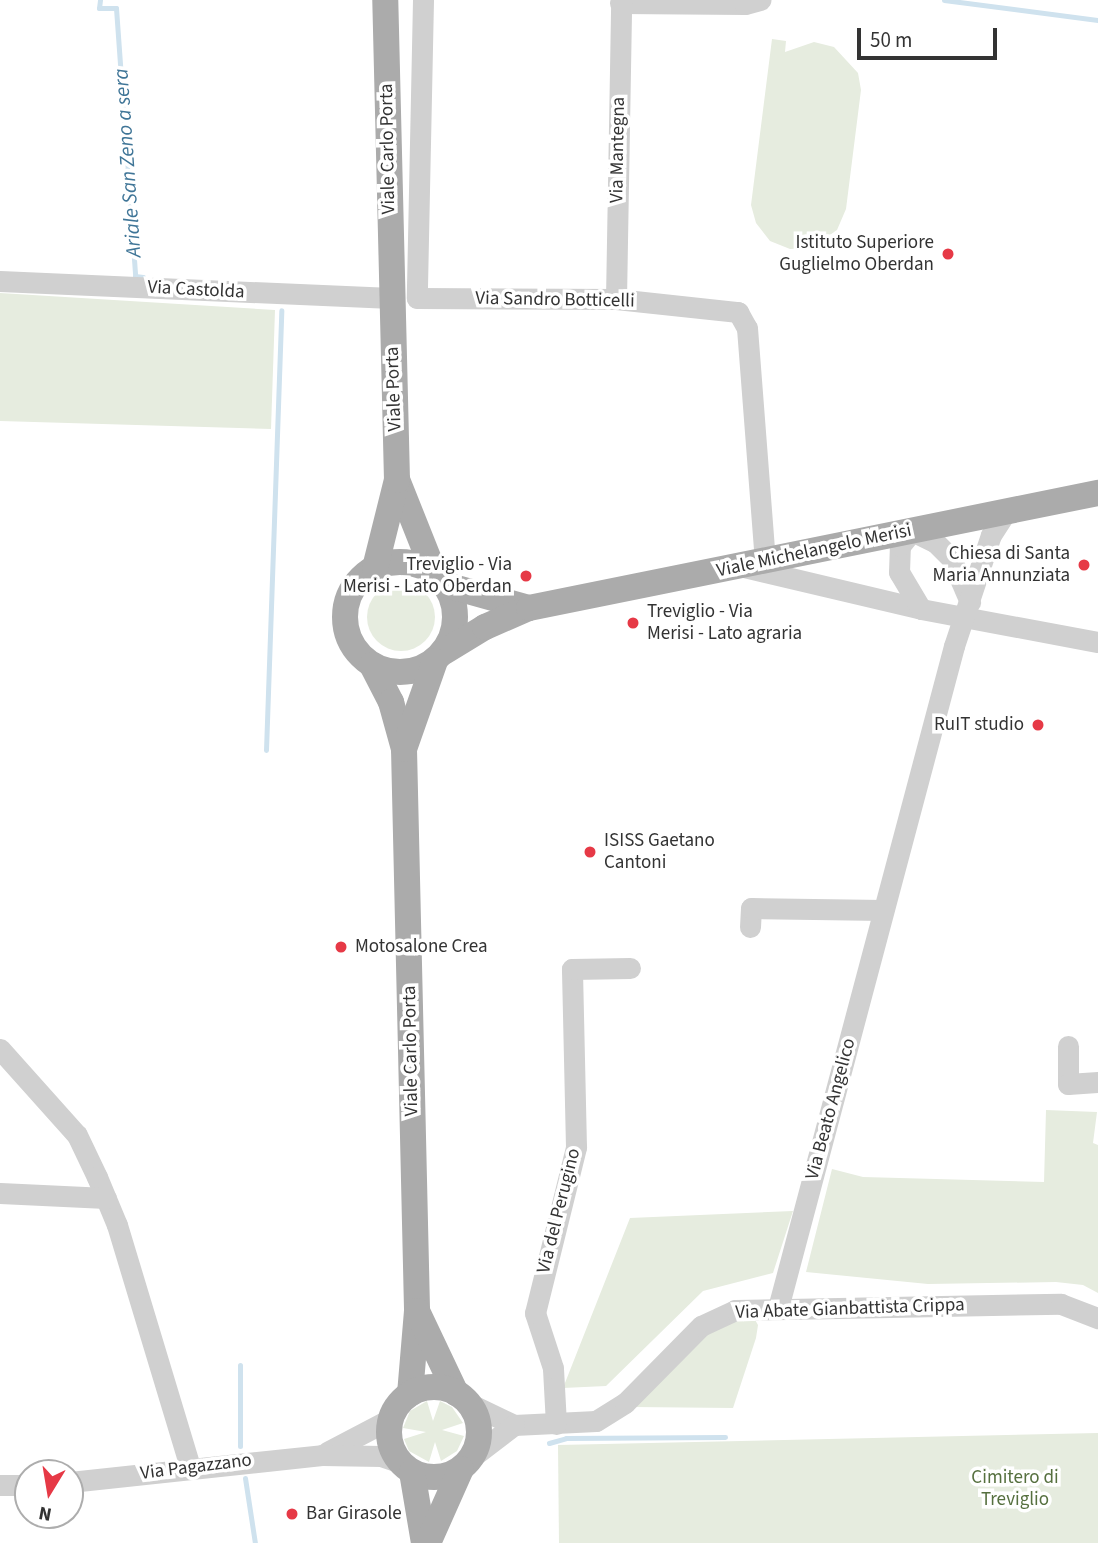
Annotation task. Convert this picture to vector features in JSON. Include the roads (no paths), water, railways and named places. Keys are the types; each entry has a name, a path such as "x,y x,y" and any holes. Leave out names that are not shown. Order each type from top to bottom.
{"main road":[{"name":"Viale Carlo Porta","path":"385,0 392,298"},
{"name":"Viale Porta","path":"392,298 397,480"},
{"name":"Viale Carlo Porta","path":"397,480 456,613 455,627 440,656 404,749"},
{"path":"397,480 375,568 406,562 441,580"},
{"name":"Viale Michelangelo Merisi","path":"440,656 485,626 529,608 1098,493"},
{"name":"Viale Carlo Porta","path":"375,568 351,591 346,607 349,640 372,665 390,702 404,749 417,1311 410,1394"},
{"name":"Viale Michelangelo Merisi","path":"441,580 529,608"},
{"path":"372,665 404,673 440,656"},
{"name":"Viale Carlo Porta","path":"417,1311 479,1431 466,1464 426,1543"},
{"path":"426,1543 406,1468 390,1442 390,1419 410,1394 433,1387 462,1398"},
{"path":"406,1468 437,1477 466,1464"}],"street":[{"name":"Via Sandro Botticelli","path":"423,0 417,298 616,299 726,308 745,319 752,564"},
{"path":"621,1 745,4 760,0"},
{"name":"Via Mantegna","path":"616,299 621,1"},
{"name":"Via Castolda","path":"0,281 392,298"},
{"name":"Via Beato Angelico","path":"778,1308 883,910 967,608 991,535 1006,512"},
{"path":"921,609 899,572 900,546 912,531 935,542 951,558 967,608"},
{"path":"752,564 921,609 967,608 1098,642"},
{"path":"750,927 751,908 883,910"},
{"name":"Via del Perugino","path":"556,1424 553,1368 535,1313 576,1147 572,968 630,968"},
{"path":"1068,1046 1068,1084 1098,1083"},
{"path":"0,1049 78,1135 106,1198 190,1467"},
{"path":"0,1193 106,1198"},
{"name":"Via Abate Gianbattista Crippa","path":"462,1398 514,1425 596,1421 608,1415 710,1320 735,1310 1061,1304 1098,1318"},
{"name":"Via Pagazzano","path":"323,1455 390,1419"},
{"path":"466,1464 514,1425"},
{"name":"Via Pagazzano","path":"84,1480 323,1455 381,1456 406,1468"}],"waterway":[{"name":"Ariale San Zeno a sera","path":"100,0 99,8 116,8 135,276 143,277"},
{"path":"944,0 1098,20"},
{"name":"Ariale San Zeno a sera","path":"266,750 281,310"},
{"name":"Ariale San Zeno a sera","path":"240,1365 240,1446"},
{"path":"549,1443 566,1438 725,1437"},
{"name":"Ariale San Zeno a sera","path":"245,1478 255,1543"}],"place":[{"name":"Istituto Superiore Guglielmo Oberdan","path":"948,254"},
{"name":"Chiesa di Santa Maria Annunziata","path":"1084,565"},
{"name":"Treviglio - Via Merisi - Lato Oberdan","path":"526,576"},
{"name":"Treviglio - Via Merisi - Lato agraria","path":"633,623"},
{"name":"RuIT studio","path":"1038,725"},
{"name":"ISISS Gaetano Cantoni","path":"590,852"},
{"name":"Motosalone Crea","path":"341,947"},
{"name":"Bar Girasole","path":"292,1514"}],"park label":[{"name":"Cimitero di Treviglio","path":"1015,1489"}]}
